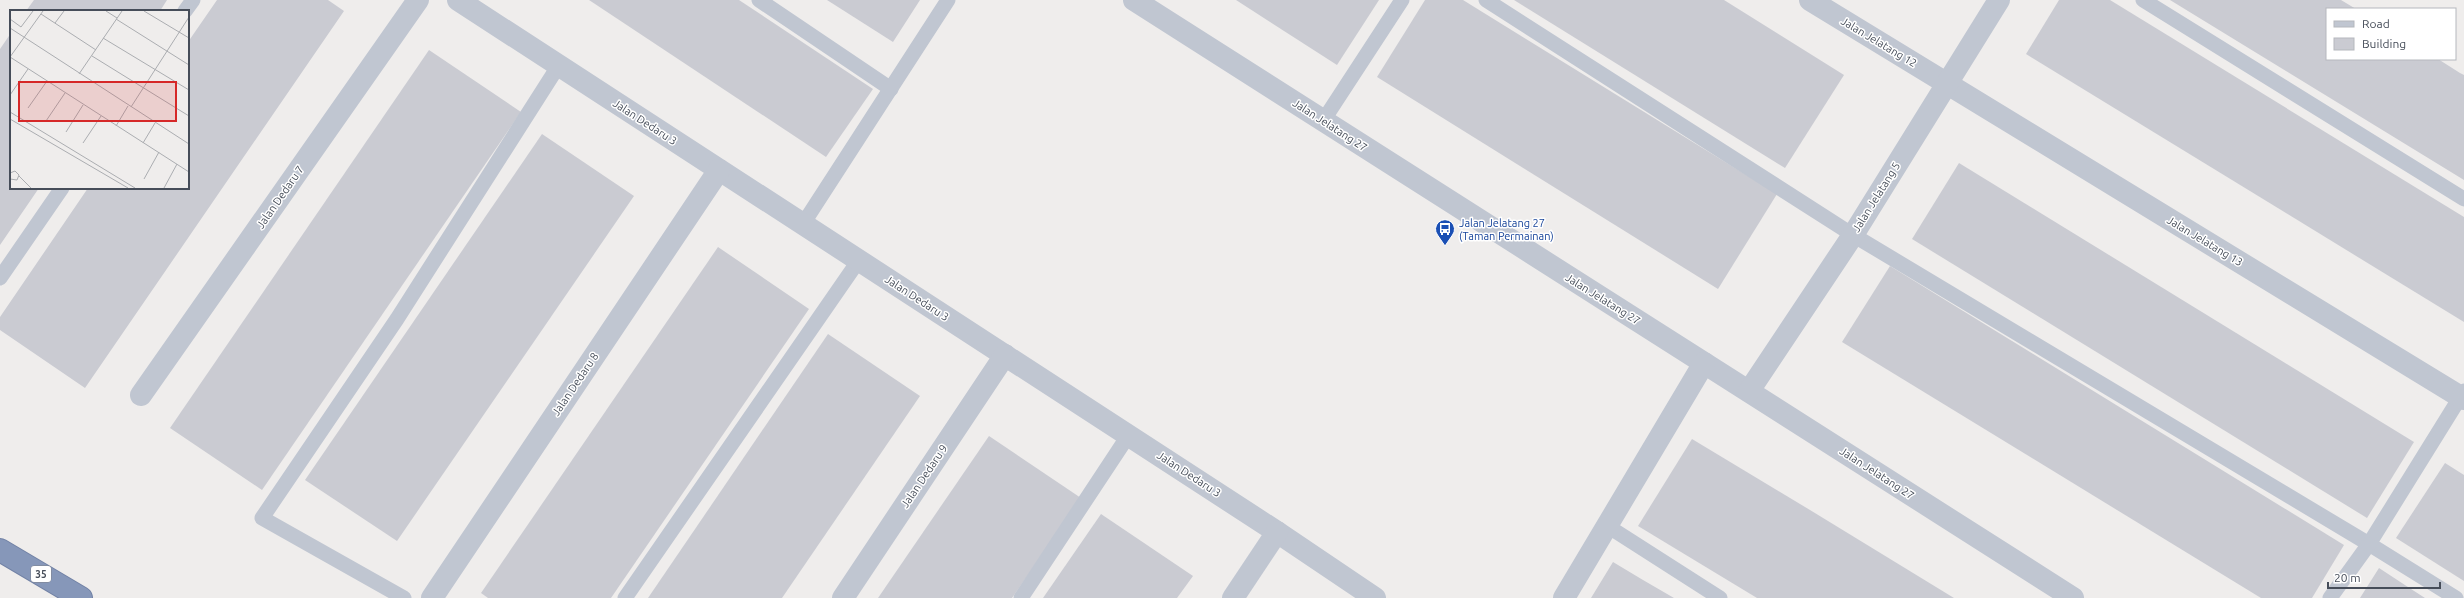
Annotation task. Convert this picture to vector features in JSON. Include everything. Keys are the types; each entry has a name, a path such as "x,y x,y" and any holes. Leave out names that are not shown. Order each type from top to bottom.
{"highway":[{"name":"35","path":"0,550 81,598"}],"street":[{"name":"Jalan Dedaru 7","path":"141,394 418,0"},
{"name":"Jalan Dedaru 3","path":"458,0 860,260 1277,532 1375,598"},
{"name":"Jalan Jelatang 27","path":"1134,0 2073,598"},
{"name":"Jalan Jelatang 12","path":"1810,0 1947,83"},
{"name":"Jalan Jelatang 5","path":"1749,391 1853,235 1999,0"},
{"name":"Jalan Jelatang 13","path":"1947,83 2463,396"},
{"name":"Jalan Dedaru 8","path":"432,598 719,170"},
{"name":"Jalan Dedaru 9","path":"843,598 1005,355"},
{"path":"1564,598 1608,527 1704,363"},
{"path":"1234,598 1277,532"}],"lane":[{"path":"186,10 193,0"},
{"path":"759,0 891,89"},
{"path":"803,224 948,0"},
{"path":"1323,120 1402,0"},
{"path":"1486,0 1853,235 2369,544 2456,598"},
{"path":"2144,0 2464,199"},
{"path":"404,598 262,518 397,319 559,65"},
{"path":"0,278 61,189"},
{"path":"624,598 860,260"},
{"path":"2330,598 2369,544 2463,396"},
{"path":"1021,598 1128,436"},
{"path":"1608,527 1720,598"}],"building":[{"path":"34,0 167,0 161,10 27,10"},
{"path":"217,0 328,0 344,11 85,388 0,330 0,317 87,189 189,189 189,41"},
{"path":"589,0 739,0 873,89 826,157"},
{"path":"827,0 920,0 893,42"},
{"path":"1236,0 1379,0 1337,65"},
{"path":"1425,0 1463,0 1777,194 1718,289 1377,77"},
{"path":"1514,0 1724,0 1844,75 1785,168"},
{"path":"2059,0 2110,0 2464,217 2464,322 2026,54"},
{"path":"2170,0 2341,0 2354,8 2326,8 2326,60 2440,60 2464,75 2464,180"},
{"path":"10,34 10,189 38,189 0,245 0,49"},
{"path":"429,50 521,112 262,490 170,428"},
{"path":"542,134 634,196 397,541 305,480"},
{"path":"1959,163 2414,442 2367,518 1912,239"},
{"path":"718,247 809,309 611,598 488,598 481,593"},
{"path":"1890,266 2344,545 2312,598 2261,598 1842,342"},
{"path":"828,334 920,396 782,598 648,598"},
{"path":"989,436 1081,498 1012,598 878,598"},
{"path":"1692,439 1954,598 1757,598 1638,526"},
{"path":"2445,463 2464,475 2464,581 2396,538"},
{"path":"1101,514 1193,576 1177,598 1043,598"},
{"path":"1613,562 1643,580 1674,598 1591,598"},
{"path":"2379,568 2411,589 2425,598 2360,598"}],"place":[{"name":"Jalan Jelatang 27 (Taman Permainan)","path":"1445,246"}]}
